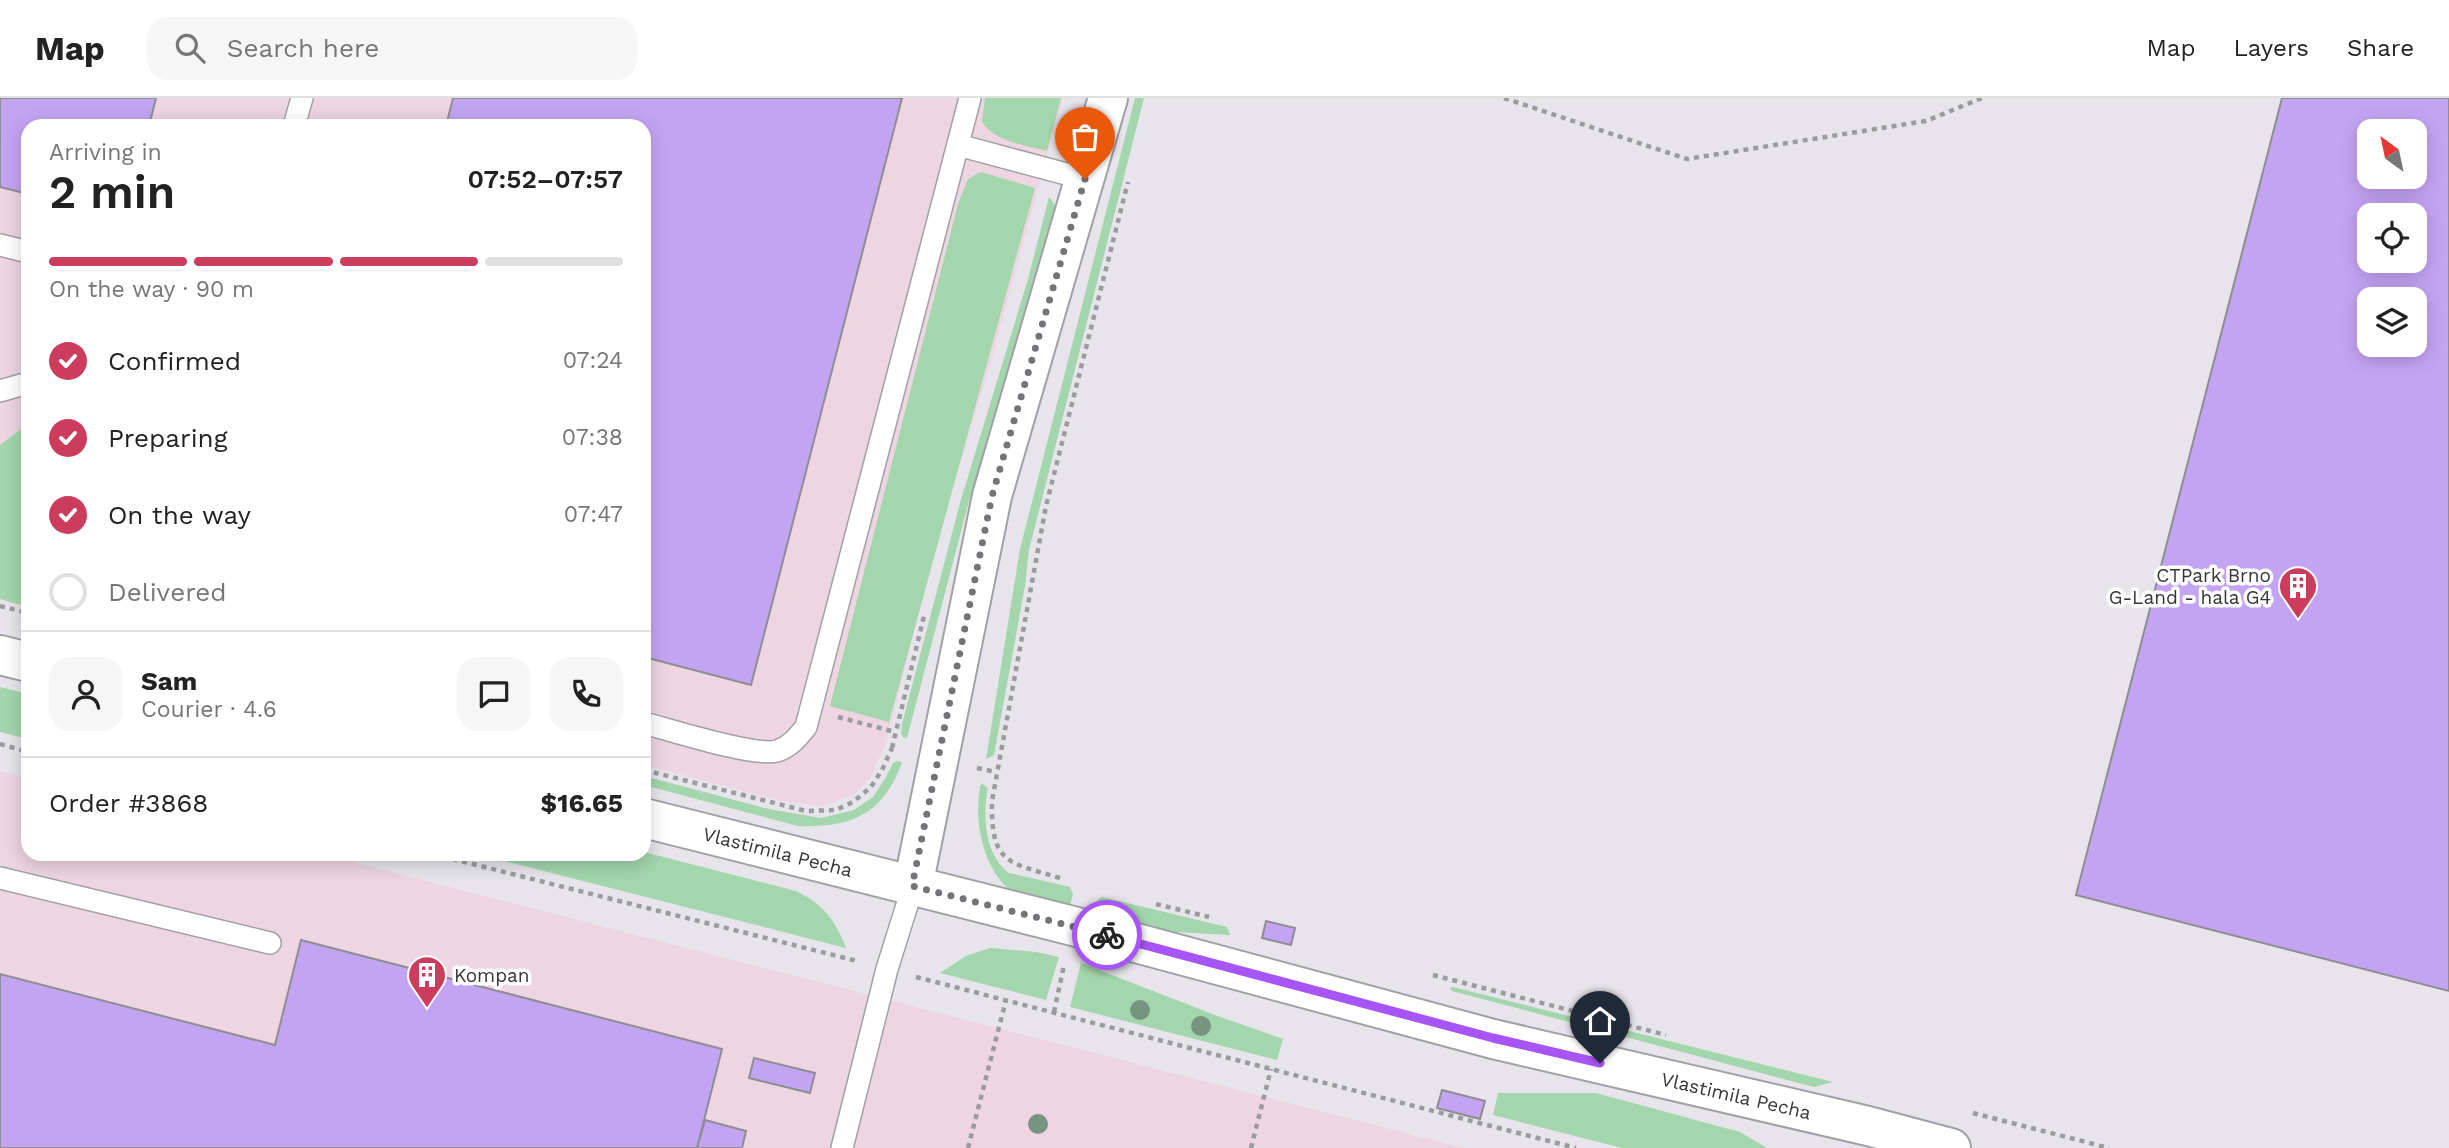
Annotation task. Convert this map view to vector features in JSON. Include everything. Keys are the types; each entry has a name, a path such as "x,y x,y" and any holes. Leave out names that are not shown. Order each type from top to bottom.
{"street":[{"path":"912,886 992,496 1108,98"},
{"path":"0,655 21,660"},
{"name":"Vlastimila Pecha","path":"651,820 1073,926 1866,1137 1951,1148"}],"lane":[{"path":"296,119 302,98"},
{"path":"651,725 755,752 775,751 798,738 806,727 970,98"},
{"path":"958,145 1085,179"},
{"path":"0,245 21,250"},
{"path":"0,391 21,385"},
{"path":"0,878 270,943"},
{"path":"842,1148 887,969 912,886"}],"path":[{"path":"1504,98 1687,159 1926,121 1982,98"},
{"path":"1071,882 1017,866 1001,855 993,836 992,801 1046,506 1130,177"},
{"path":"0,606 21,611"},
{"path":"810,710 895,732"},
{"path":"0,744 21,749"},
{"path":"651,772 806,811 836,810 853,802 871,787 892,748 901,750"},
{"path":"461,861 1576,1148"},
{"path":"1054,1012 1067,955"},
{"path":"968,1148 1006,1000"},
{"path":"1251,1148 1271,1069"}],"shaded area":[{"path":"0,98 1063,98 991,361 943,520 885,745 870,778 855,794 823,806 782,801 651,767 651,119 21,119 21,605 0,599"},
{"path":"0,771 21,776 21,861 349,861 1464,1148 0,1148"}],"green space":[{"path":"985,98 1061,98 1047,151 1011,142 988,129 982,122"},
{"path":"1135,98 1144,98 1029,550 1025,586 994,755 986,759 1020,549"},
{"path":"981,172 1035,188 889,722 830,706 958,204 968,179"},
{"path":"1049,197 1055,205 1053,221 968,505 907,738 903,737 902,724 960,503 1028,279"},
{"path":"21,429 21,605 0,599 0,445"},
{"path":"0,687 21,692 21,737 0,732"},
{"path":"902,762 895,780 875,806 849,820 817,826 798,826 651,787 651,778 769,809 821,818 854,810 873,797 893,763"},
{"path":"981,783 988,788 985,811 987,834 995,856 1009,873 1070,887 1073,894 1067,918 1022,899 998,878 984,848 980,831 978,815"},
{"path":"651,854 796,891 827,914 846,948 504,861 651,861"},
{"path":"1102,897 1227,927 1230,935 1157,931 1091,923 1097,900"},
{"path":"990,948 1059,957 1046,1000 940,973 966,956"},
{"path":"1081,963 1283,1039 1277,1060 1070,1007"},
{"path":"1450,988 1833,1082 1814,1087 1452,991"},
{"path":"1498,1093 1596,1093 1740,1132 1767,1148 1622,1148 1493,1115"}],"building":[{"path":"0,98 156,98 151,119 21,119 21,192 0,187"},
{"path":"453,98 902,98 751,685 651,659 651,119 448,119"},
{"name":"CTPark Brno G-Land - hala G4","path":"2282,98 2449,98 2449,991 2076,895"},
{"path":"1266,921 1295,928 1291,945 1262,938"},
{"name":"Kompan","path":"301,940 722,1049 697,1148 0,1148 0,974 275,1045"},
{"path":"754,1058 815,1073 810,1093 749,1078"},
{"path":"1442,1090 1485,1101 1480,1119 1437,1108"},
{"path":"705,1120 746,1131 742,1148 697,1148"}],"way so far":[{"path":"1085,179 992,496 912,886 1107,935"}],"place":[{"name":"CTPark Brno G-Land - hala G4","path":"2298,620"},
{"name":"Kompan","path":"427,1009"}],"route":[{"path":"1107,935 1493,1038 1600,1063"}]}
